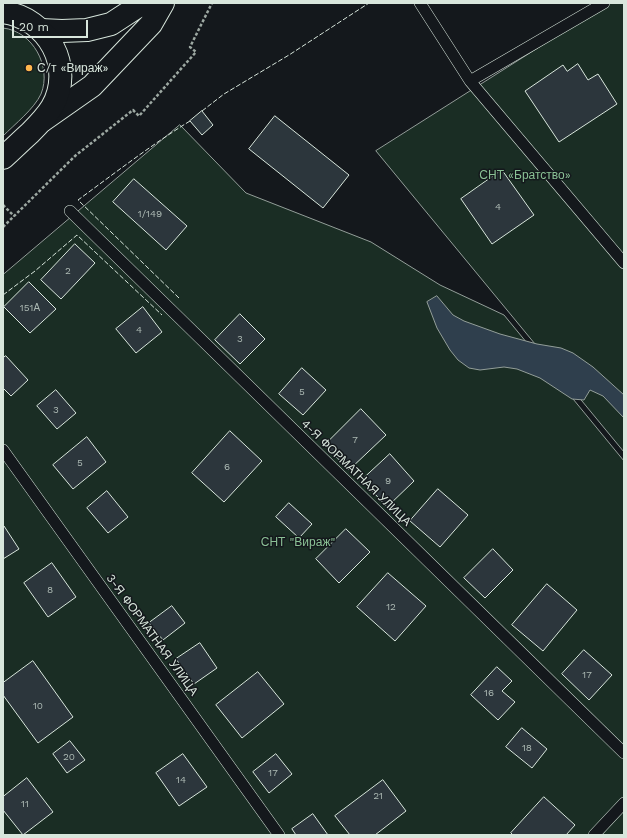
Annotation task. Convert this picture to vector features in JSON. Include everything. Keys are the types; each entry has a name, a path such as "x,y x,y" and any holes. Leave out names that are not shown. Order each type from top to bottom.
{"main road":[{"path":"3,12 34,19 62,31 87,30 111,24 137,8 142,3"},
{"path":"3,158 42,121 92,86 151,24 163,3"},
{"path":"34,19 56,52 61,75 57,97 51,109 42,121"}],"lane":[{"path":"420,3 470,81 624,263"},
{"path":"470,81 604,3"},
{"name":"4-Я ФОРМАТНАЯ УЛИЦА","path":"70,211 624,753"},
{"name":"3-Я ФОРМАТНАЯ УЛИЦА","path":"3,450 279,835"},
{"path":"594,835 624,803"}],"path":[{"path":"3,227 75,156 133,110 139,116 196,52 190,47 212,3"},
{"path":"3,205 14,216"}],"green space":[{"name":"СНТ «Братство»","path":"609,3 624,3 624,452 376,151"},
{"path":"3,28 14,31 31,43 42,62 44,84 38,100 29,111 3,136"},
{"name":"СНТ \"Вираж\"","path":"180,125 246,193 371,242 440,285 504,315 624,461 624,835 3,835 3,275"}],"water":[{"path":"437,296 453,315 464,321 500,334 537,344 561,348 573,353 593,367 624,395 624,418 603,396 590,390 584,400 572,399 540,378 517,369 504,367 480,370 469,368 458,360 450,350 437,328 427,302"}],"building":[{"path":"578,64 588,80 598,74 617,104 559,142 525,91 563,65 567,71"},
{"path":"202,111 213,125 202,135 190,121"},
{"path":"275,116 349,175 323,208 249,149"},
{"path":"502,170 534,215 492,244 461,199"},
{"path":"134,179 187,226 166,250 113,202"},
{"path":"75,244 95,263 61,299 41,280"},
{"path":"29,282 56,309 30,333 4,307"},
{"path":"143,307 162,332 136,353 116,329"},
{"path":"240,314 265,339 240,364 215,340"},
{"path":"6,356 28,380 11,396 3,388 3,358"},
{"path":"302,368 326,390 303,415 279,394"},
{"path":"56,390 76,413 57,429 37,406"},
{"path":"361,409 386,435 349,470 325,445"},
{"path":"230,431 262,461 224,502 192,473"},
{"path":"87,437 106,462 73,489 53,465"},
{"path":"390,454 414,481 387,507 362,480"},
{"path":"438,489 468,515 440,547 410,521"},
{"path":"107,491 128,517 108,533 87,508"},
{"path":"289,503 312,524 299,538 276,517"},
{"path":"3,526 19,549 3,559"},
{"path":"346,529 370,552 339,583 316,559"},
{"path":"493,549 513,570 485,598 464,578"},
{"path":"52,563 76,597 48,617 24,583"},
{"path":"388,573 426,606 395,641 357,607"},
{"path":"547,584 577,610 543,651 512,625"},
{"path":"172,606 185,623 163,640 149,623"},
{"path":"200,643 217,668 194,684 176,659"},
{"path":"584,650 612,675 589,700 562,674"},
{"path":"33,661 73,717 38,743 3,695 3,683"},
{"path":"497,667 512,681 502,691 515,702 498,720 471,695"},
{"path":"258,672 284,704 242,738 216,705"},
{"path":"522,728 547,749 532,768 506,747"},
{"path":"70,741 85,760 67,773 53,754"},
{"path":"183,754 207,787 179,806 156,773"},
{"path":"276,754 292,774 269,793 253,772"},
{"path":"27,778 53,812 23,835 3,810 3,797"},
{"path":"383,780 406,811 375,835 350,835 335,816"},
{"path":"544,797 575,825 566,835 513,835 511,833"},
{"path":"313,814 328,835 296,835 292,829"}],"fence":[{"path":"202,111 224,94 289,55 369,3"},
{"path":"179,298 78,200 147,149 190,121"},
{"path":"3,295 35,271 77,235 162,315"}],"place":[{"name":"С/т «Вираж»","path":"29,68"}]}
